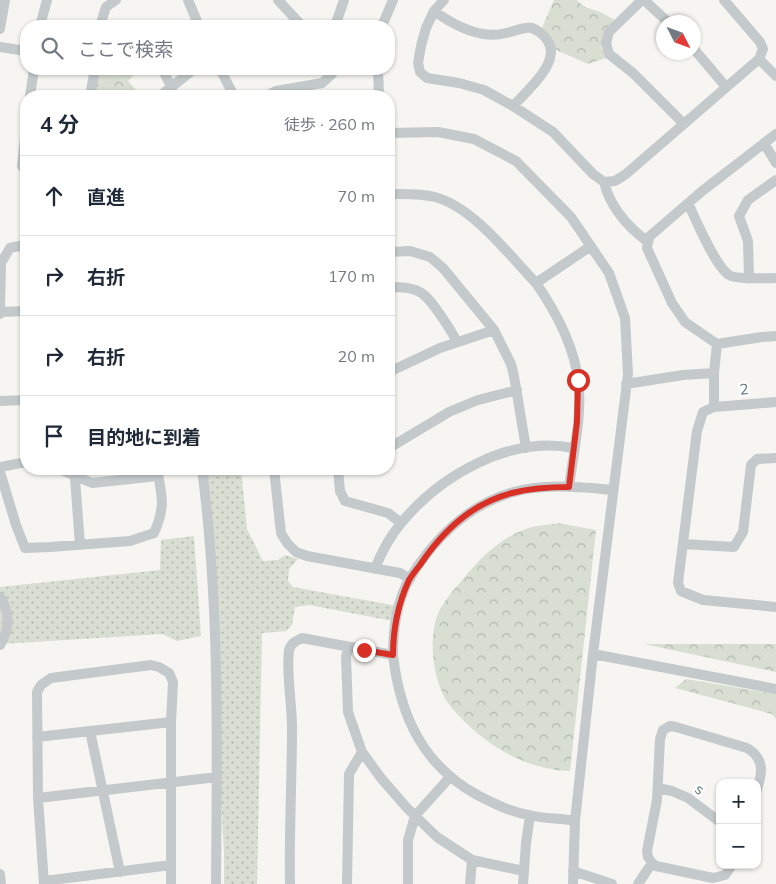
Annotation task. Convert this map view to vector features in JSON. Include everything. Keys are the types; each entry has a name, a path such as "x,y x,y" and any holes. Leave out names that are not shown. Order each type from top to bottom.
{"street":[{"path":"0,29 5,0"},
{"path":"42,20 47,0"},
{"path":"101,20 106,7 116,0"},
{"path":"278,0 296,20"},
{"path":"337,20 344,0"},
{"path":"385,20 393,0"},
{"path":"444,0 434,12 426,28 418,63 420,72 427,78 484,90 513,106 553,132 593,174 604,182 615,182 626,174 759,59 763,49 760,42 724,0"},
{"path":"660,15 643,0 609,32 606,43 609,54 633,73 684,124"},
{"path":"192,1 197,20"},
{"path":"434,12 456,25 481,33 506,33 532,28 543,35 549,43 551,51 545,72 513,106"},
{"path":"0,47 20,51"},
{"path":"701,57 726,87"},
{"path":"759,59 776,76"},
{"path":"31,90 33,75"},
{"path":"91,90 94,75"},
{"path":"165,75 171,86"},
{"path":"167,90 186,75"},
{"path":"223,75 231,90"},
{"path":"282,90 322,83 331,75"},
{"path":"378,75 379,90"},
{"path":"395,133 438,132 474,139 516,161 571,217 609,273 625,318 628,374 574,821 573,884"},
{"path":"776,134 650,236 647,248 672,303 685,322 717,344 762,336 776,336"},
{"path":"764,143 776,163"},
{"path":"749,278 748,241 739,216 748,200 776,180"},
{"path":"604,182 608,195 620,215 648,242"},
{"path":"395,194 413,193 436,197 460,208 481,225 536,283 547,299 569,342 578,380 579,402 569,487"},
{"path":"688,204 713,255 729,275 749,278 776,278"},
{"path":"20,246 10,248 1,263 0,313 20,311"},
{"path":"536,283 591,246"},
{"path":"395,252 410,251 430,257 443,268 494,330 511,364 526,448"},
{"path":"395,287 406,287 422,294 451,329 457,342"},
{"path":"395,369 435,350 494,330"},
{"path":"717,344 714,373 714,407 703,412 697,431 678,583 682,591 703,600 776,607"},
{"path":"626,384 683,375 714,373"},
{"path":"395,444 449,412 478,400 517,390"},
{"path":"0,401 20,400"},
{"name":"2","path":"714,407 776,402"},
{"path":"375,569 401,523 430,495 459,474 495,457 526,448 547,446 573,448"},
{"path":"683,544 734,547 743,532 752,465 758,459 776,458"},
{"path":"0,467 20,463"},
{"path":"0,472 25,548 130,542 154,533 163,501 158,475"},
{"path":"77,475 80,545"},
{"path":"81,475 92,483 139,475"},
{"path":"203,475 213,585 217,686 216,884"},
{"path":"275,475 281,533 296,552 307,556 400,573 410,578"},
{"path":"339,475 340,491 345,502 388,513 401,523"},
{"path":"574,821 530,816 489,801 460,786 435,763 417,738 403,707 396,681 393,655 394,630 410,578 430,549 459,520 492,500 511,493 549,487 613,490"},
{"path":"0,597 9,617 5,638 0,645"},
{"path":"290,884 289,824 292,725 290,648 294,641 302,638 393,655"},
{"path":"349,647 346,656 348,712 362,752 381,778 437,837 472,860 524,871"},
{"path":"593,654 776,689"},
{"path":"171,865 44,883 38,798 37,692 41,685 51,678 151,666 159,667 169,673 172,682 171,884"},
{"path":"38,737 171,722"},
{"path":"724,880 656,866 648,857 647,851 658,788 661,734 663,730 670,726 676,726 727,740 752,750 758,758 762,771 760,779"},
{"path":"90,731 120,872"},
{"path":"346,884 349,774 362,752"},
{"path":"38,798 217,777"},
{"path":"408,884 408,840 415,816 450,777"},
{"name":"s","path":"658,788 672,791 688,798 716,819"},
{"path":"523,884 530,816"},
{"path":"470,884 472,860"},
{"path":"638,884 652,863"},
{"path":"573,871 612,884"},
{"path":"0,874 1,884"}],"green space":[{"path":"554,0 576,0 585,7 615,20 605,35 601,48 606,58 588,64 556,50 553,42 541,30"},
{"path":"97,75 134,75 128,81 136,90 95,90"},
{"path":"204,475 242,475 247,529 263,561 278,560 285,555 298,559 289,569 288,581 293,587 397,606 393,621 309,605 295,607 292,625 286,631 262,633 257,884 224,884 224,852"},
{"path":"558,523 596,530 570,771 537,766 516,758 496,747 472,729 445,698 436,675 433,650 434,626 439,611 452,592 477,563 493,548 512,535 532,527"},
{"path":"194,536 201,636 177,641 163,634 0,644 0,587 160,570 161,540"},
{"path":"644,644 776,644 776,672"},
{"path":"686,679 776,694 776,719 772,714 675,688"}],"route":[{"path":"364,650 393,655 394,630 402,596 410,578 430,549 459,520 492,500 511,493 549,487 569,487 579,402 578,380"}]}
